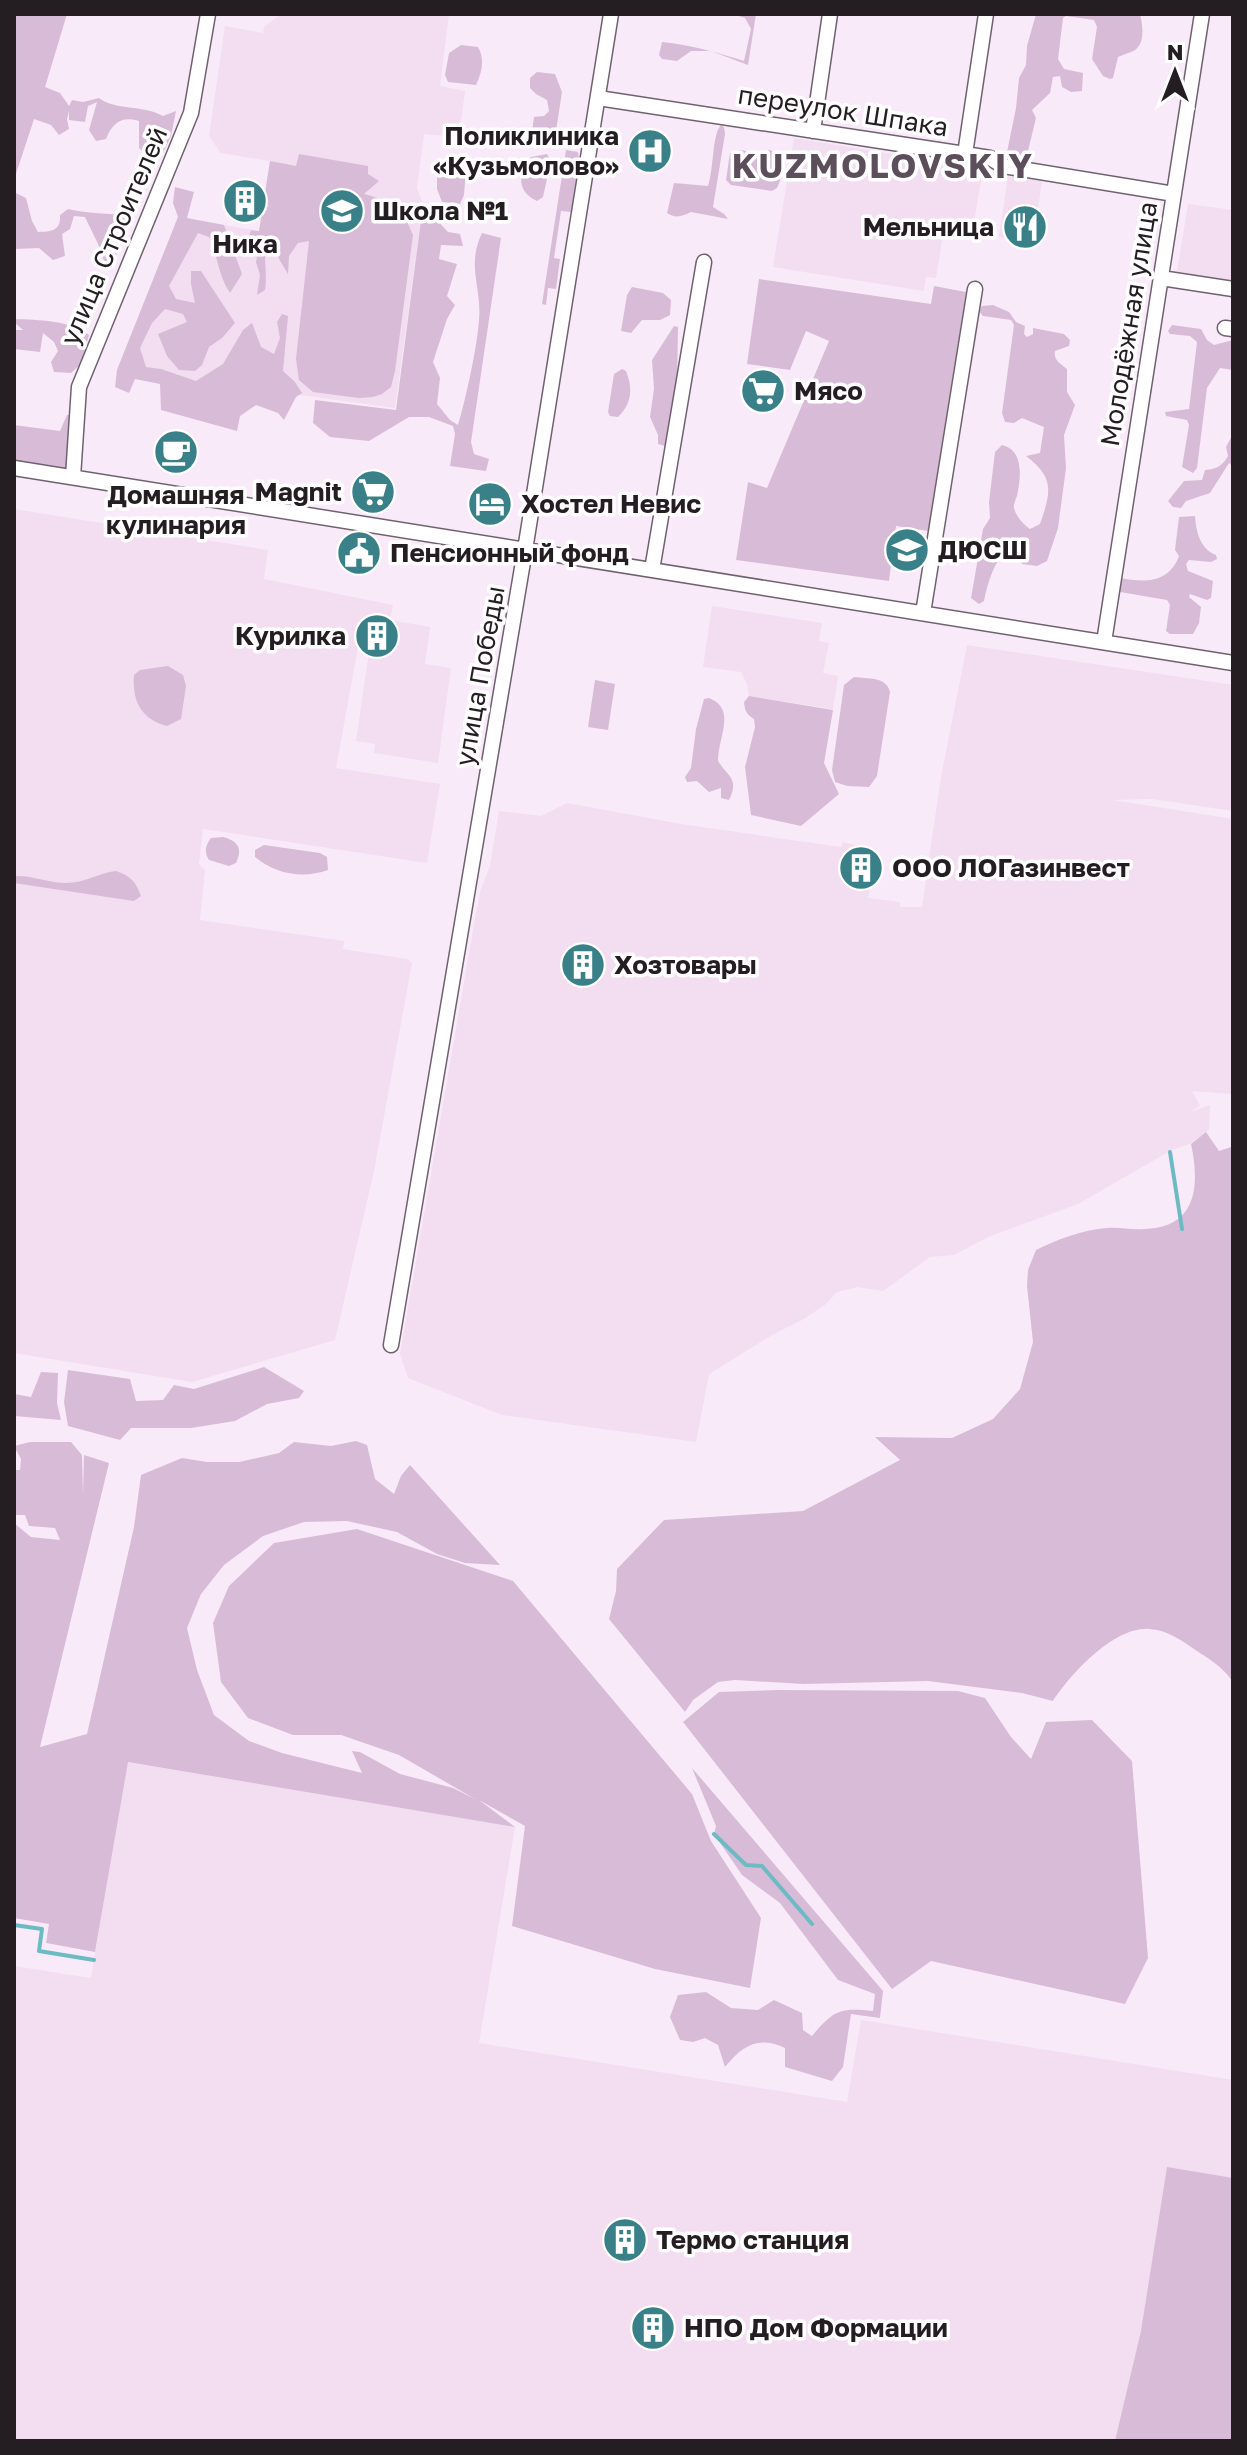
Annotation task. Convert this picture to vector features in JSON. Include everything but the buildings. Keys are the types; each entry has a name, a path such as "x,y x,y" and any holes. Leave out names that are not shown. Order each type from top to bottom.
{"street":[{"name":"улица Строителей","path":"73,477 79,387 191,113 208,14"},
{"name":"улица Победы","path":"391,1345 525,550 611,14"},
{"path":"813,131 830,14"},
{"path":"965,154 986,14"},
{"name":"Молодёжная улица","path":"1104,642 1202,14"},
{"name":"переулок Шпака","path":"598,98 990,158 1003,166 1174,194"},
{"path":"652,570 704,262"},
{"path":"1161,278 1233,289"},
{"path":"923,613 975,289"},
{"path":"14,468 1233,663"}],"shaded area":[{"path":"14,14 67,14 45,87 60,93 69,106 72,100 83,102 99,98 113,105 163,116 176,111 171,136 163,153 149,157 139,148 139,121 128,119 112,128 106,139 96,141 89,130 97,102 88,106 85,122 69,120 69,111 67,119 69,129 59,135 51,125 34,119 14,180"},
{"name":"Школа №1","path":"281,14 449,14 440,86 465,91 459,137 424,134 417,188 423,205 395,408 117,370 178,217 259,231 270,161 221,153 209,136 225,26 263,33 264,27"},
{"path":"732,14 756,14 748,65 713,52 744,61 751,29 745,18"},
{"path":"1036,14 1140,14 1142,36 1136,49 1118,57 1113,78 1110,79 1103,76 1092,59 1097,27 1094,20 1063,18 1058,59 1064,69 1083,73 1082,91 1071,92 1062,87 1060,76 1053,77 1050,93 1032,110 1036,118 1027,155 1015,158 1007,152 1019,78 1026,65 1027,46"},
{"path":"662,42 710,51 691,51 677,61 662,59 659,55"},
{"path":"461,45 478,47 480,52 482,66 476,85 448,82 445,75 449,53"},
{"path":"537,72 555,74 562,92 556,131 541,134 532,132 534,117 544,116 549,111 547,100 530,88 530,78"},
{"path":"721,125 725,134 713,207 728,219 691,212 670,215 667,213 674,183 708,186 716,136"},
{"path":"794,138 983,169 971,239 943,235 936,278 926,277 924,291 773,267"},
{"path":"566,150 578,152 579,159 571,212 561,211 554,258 560,259 556,289 548,288 546,305 542,304"},
{"path":"741,150 758,154 770,150 778,157 781,178 777,188 772,191 731,185 726,180 730,153"},
{"path":"299,154 368,166 368,174 379,181 364,194 394,208 405,219 413,235 395,371 391,387 373,397 313,392 299,380 296,359 309,241 298,243 289,256 288,274 279,259 277,247 267,240 265,290 257,295 260,275 256,262 260,241 248,238 251,230 259,231 270,161 296,166"},
{"path":"547,154 551,161 543,197 537,201 522,187 522,176 531,157"},
{"path":"452,163 466,170 460,204 442,202 437,189 437,176"},
{"path":"1008,176 1042,181 1033,242 999,237"},
{"path":"175,187 194,192 187,218 224,225 242,274 230,293 209,237 198,233 169,286 176,299 195,303 191,271 201,271 235,323 209,347 202,365 195,371 179,370 167,356 158,334 187,322 183,314 165,309 152,323 140,348 146,367 196,381 223,364 243,330 252,323 261,347 274,354 280,338 277,322 282,314 288,316 283,371 302,393 296,397 284,420 278,413 256,405 240,416 237,431 161,410 160,384 135,379 129,393 115,387 117,370 178,217 173,203"},
{"path":"14,192 26,198 38,232 54,230 59,224 60,215 68,209 129,216 131,227 115,232 119,243 114,266 105,266 85,217 74,216 70,229 62,234 65,256 53,260 39,248 14,249"},
{"path":"1188,204 1233,210 1231,287 1176,278"},
{"path":"423,205 448,232 460,234 463,246 441,245 439,259 457,264 447,296 455,305 447,319 433,362 440,378 437,404 458,425 478,331 477,245 482,233 501,238 471,442 474,454 489,459 486,471 450,466 455,434 453,426 429,417 409,417 369,441 330,437 313,423 315,400 396,410"},
{"path":"759,279 931,304 934,286 966,292 928,531 896,526 889,581 736,560 748,482 767,488 829,341 806,331 790,370 747,364"},
{"path":"632,287 663,293 671,300 670,315 660,320 642,320 631,333 621,331 627,295"},
{"path":"993,305 1009,312 1016,322 1025,326 1024,334 1027,337 1033,334 1033,328 1064,334 1070,340 1069,346 1055,351 1055,357 1067,369 1067,392 1075,405 1064,435 1066,468 1058,528 1047,561 1037,566 1022,564 1015,548 1009,546 996,565 984,601 979,604 971,598 983,529 990,518 995,452 1002,445 1014,452 1017,458 1019,481 1014,507 1020,520 1030,529 1040,524 1048,494 1042,471 1026,456 1040,453 1044,427 1022,418 1014,423 1005,422 1002,413 1014,325 1011,320 983,316 979,311 982,306"},
{"path":"14,319 63,324 89,335 81,364 71,373 54,372 51,362 58,351 54,342 43,333 40,352 14,349 15,330 23,330"},
{"path":"1172,325 1201,329 1214,345 1233,340 1233,370 1220,368 1207,388 1197,468 1193,473 1182,467 1189,425 1187,420 1166,416 1165,412 1189,409 1197,342 1190,336 1170,334 1168,331"},
{"path":"674,326 678,327 677,385 665,446 658,444 658,435 650,417 654,389 652,360"},
{"path":"622,369 626,371 630,384 629,401 618,417 610,416 614,374"},
{"path":"67,415 72,415 66,468 61,470 14,460 14,425 60,431"},
{"path":"1233,434 1233,466 1229,463 1210,493 1186,501 1181,508 1173,507 1168,501 1184,481 1202,480 1205,470 1216,468 1224,462 1228,456 1226,447"},
{"path":"14,509 268,550 264,579 393,605 390,620 430,627 425,664 451,668 438,763 374,753 375,744 356,741 371,639 360,636 336,768 440,784 427,863 203,829 199,864 205,870 200,920 344,941 343,949 408,959 412,963 374,1171 335,1340 192,1382 14,1353"},
{"path":"1195,516 1200,539 1217,559 1211,562 1189,560 1186,564 1188,571 1213,581 1211,598 1207,600 1190,594 1189,597 1201,607 1199,623 1193,634 1170,634 1166,631 1170,605 1167,600 1120,592 1117,588 1120,578 1147,580 1169,572 1179,556 1175,550 1179,517"},
{"path":"712,606 822,623 819,641 829,643 823,673 838,676 833,709 749,696 741,672 703,667"},
{"path":"967,645 1233,685 1233,811 1152,799 1113,800 1233,819 1233,1094 1192,1091 1200,1106 1191,1112 1210,1105 1209,1130 1191,1143 1170,1151 1078,1204 988,1237 954,1255 930,1257 883,1291 858,1287 837,1292 804,1319 709,1374 696,1442 502,1415 408,1378 400,1354 475,918 480,892 490,866 499,811 541,816 567,803 681,824 841,847 843,842 871,849 866,880 871,882 868,898 900,902 900,907 922,907 941,777"},
{"path":"168,666 183,675 186,686 181,719 167,726 151,719 140,708 134,675 140,670"},
{"path":"854,677 881,681 890,692 877,776 869,787 835,782 832,770 844,685"},
{"path":"595,680 615,684 608,730 588,727"},
{"path":"749,696 833,710 824,763 839,794 801,826 751,815 745,767 755,727 754,719 745,708 744,702"},
{"path":"709,698 722,709 724,716 718,761 733,782 729,800 721,798 721,788 709,792 697,781 687,782 685,777 691,768 704,699"},
{"path":"223,837 236,843 239,849 236,863 229,866 209,860 206,854 211,838"},
{"path":"264,845 320,853 327,857 328,870 309,874 280,871 255,857 255,850"},
{"path":"116,871 132,880 141,896 134,901 14,883 14,876 66,883"},
{"path":"1206,1132 1219,1151 1231,1147 1233,1143 1233,1682 1218,1666 1183,1641 1150,1629 1136,1630 1108,1643 1082,1666 1053,1701 1022,1693 928,1681 803,1684 735,1680 718,1682 693,1700 685,1712 609,1619 616,1591 617,1569 664,1520 803,1511 900,1460 875,1437 952,1438 993,1419 1020,1389 1033,1342 1027,1286 1028,1270 1036,1250 1088,1231 1162,1227 1175,1221 1185,1213 1194,1189 1191,1144"},
{"path":"264,1367 304,1391 299,1398 267,1404 235,1421 191,1428 131,1428 120,1440 68,1426 64,1402 68,1370 130,1379 136,1401 163,1400 174,1385 194,1389"},
{"path":"41,1372 58,1373 57,1403 61,1420 14,1416 14,1394 31,1397"},
{"path":"356,1441 367,1445 375,1479 394,1494 401,1476 410,1465 500,1565 465,1563 437,1554 397,1532 347,1521 304,1522 263,1536 224,1565 201,1594 187,1628 197,1670 214,1715 249,1741 282,1753 362,1773 352,1751 360,1752 400,1774 453,1788 475,1799 399,1755 341,1735 293,1735 248,1718 221,1682 213,1623 229,1586 274,1543 357,1529 513,1581 692,1794 711,1841 761,1918 750,1988 655,1969 512,1926 525,1826 479,1800 515,1827 128,1762 95,1952 46,1943 49,1924 14,1918 14,1523 31,1537 60,1540 55,1528 29,1526 25,1515 14,1515 14,1470 20,1470 21,1459 14,1446 30,1442 71,1442 82,1455 83,1495 84,1455 109,1463 40,1747 87,1734 134,1527 141,1475 182,1458 239,1462 279,1453 294,1442 331,1446"},
{"path":"958,1691 985,1698 1011,1737 1031,1759 1046,1722 1092,1720 1132,1761 1148,1958 1125,2004 931,1961 892,1989 683,1722 719,1692"},
{"path":"127,1762 515,1827 479,2043 847,2102 861,2020 1233,2080 1233,2441 14,2441 14,1966 91,1978"},
{"path":"692,1768 883,1991 880,2018 851,2014 843,2067 832,2081 785,2067 785,2048 775,2044 759,2043 744,2048 725,2067 718,2045 705,2038 693,2042 680,2040 670,2017 678,1995 706,1992 731,2008 758,2010 774,2000 802,2013 803,2030 812,2036 838,2013 873,2011 875,1994 838,1980 780,1903 742,1875 714,1834 716,1826"},
{"path":"1167,2167 1233,2178 1233,2441 1115,2441 1141,2331"}],"waterway":[{"path":"1170,1152 1182,1229"},
{"path":"714,1834 746,1865 762,1866 812,1924"},
{"path":"14,1925 42,1929 39,1951 94,1960"}],"place":[{"name":"Поликлиника «Кузьмолово»","path":"650,151"},
{"name":"Ника","path":"245,201"},
{"name":"Школа №1","path":"342,211"},
{"name":"Мельница","path":"1025,227"},
{"name":"Мясо","path":"763,391"},
{"name":"Домашняя кулинария","path":"176,452"},
{"name":"Magnit","path":"373,492"},
{"name":"Хостел Невис","path":"490,504"},
{"name":"ДЮСШ","path":"907,550"},
{"name":"Пенсионный фонд","path":"359,553"},
{"name":"Курилка","path":"377,636"},
{"name":"ООО ЛОГазинвест","path":"861,868"},
{"name":"Хозтовары","path":"583,965"},
{"name":"Термо станция","path":"625,2240"},
{"name":"НПО Дом Формации","path":"653,2328"}],"district":[{"name":"KUZMOLOVSKIY","path":"883,166"}]}
